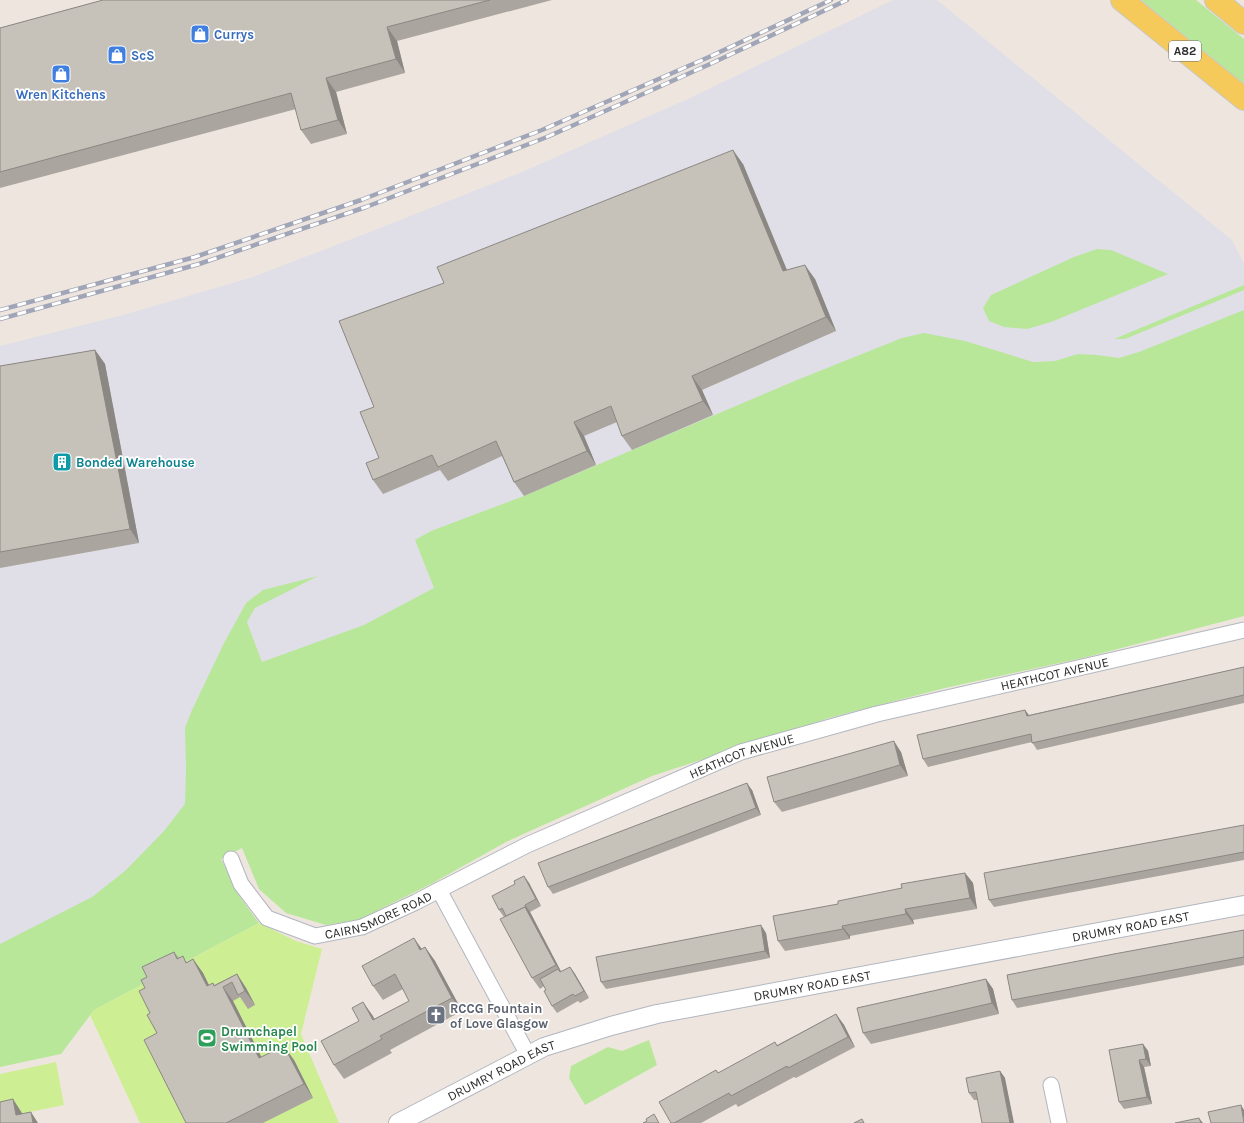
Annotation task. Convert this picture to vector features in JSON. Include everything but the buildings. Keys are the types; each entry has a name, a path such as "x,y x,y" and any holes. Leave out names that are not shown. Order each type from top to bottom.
{"main road":[{"name":"A82","path":"1122,0 1244,98"},
{"path":"1216,0 1244,23"}],"street":[{"name":"HEATHCOT AVENUE","path":"439,890 527,846 742,752 877,714 1244,630"},
{"name":"CAIRNSMORE ROAD","path":"231,859 241,884 267,918 315,936 362,927 439,890"},
{"path":"439,890 528,1055"},
{"name":"DRUMRY ROAD EAST","path":"398,1123 544,1047 586,1033 657,1014 1244,905"},
{"path":"1051,1085 1058,1123"}],"shaded area":[{"path":"893,0 937,0 1232,240 1244,264 1244,312 238,847 0,960 0,346 123,315 253,277 362,235 522,172 690,98"}],"green space":[{"path":"1141,0 1196,0 1244,39 1244,84"},
{"path":"1097,249 1111,250 1168,274 1051,322 1027,329 1004,327 989,321 983,308 991,295 1074,257"},
{"path":"1244,285 1244,290 1125,339 1114,339"},
{"path":"1244,310 1244,616 1087,657 945,688 829,718 652,776 506,842 431,884 358,920 326,925 286,913 259,889 242,848 221,859 240,897 259,923 94,1010 61,1054 0,1067 0,944 92,897 125,871 164,831 185,804 185,728 224,643 246,603 263,590 318,576 255,608 247,622 262,662 364,625 434,588 415,540 431,531 524,496 797,380 902,338 924,333 965,341 1033,362 1055,361 1078,354 1119,358 1139,352"},
{"path":"259,923 296,941 322,949 301,1034 339,1123 140,1123 90,1015 94,1010"},
{"path":"649,1040 657,1065 585,1105 569,1078 571,1066 608,1047 622,1051"},
{"path":"56,1062 64,1105 0,1118 0,1074"}],"railway":[{"path":"0,310 195,257 361,200 542,130 709,57 831,0"},
{"path":"0,319 199,264 366,207 547,137 710,64 847,0"}],"place":[{"name":"Currys","path":"200,34"},
{"name":"ScS","path":"117,55"},
{"name":"Wren Kitchens","path":"61,74"},
{"name":"Bonded Warehouse","path":"62,462"},
{"name":"RCCG Fountain of Love Glasgow","path":"436,1015"},
{"name":"Drumchapel Swimming Pool","path":"207,1038"}]}
